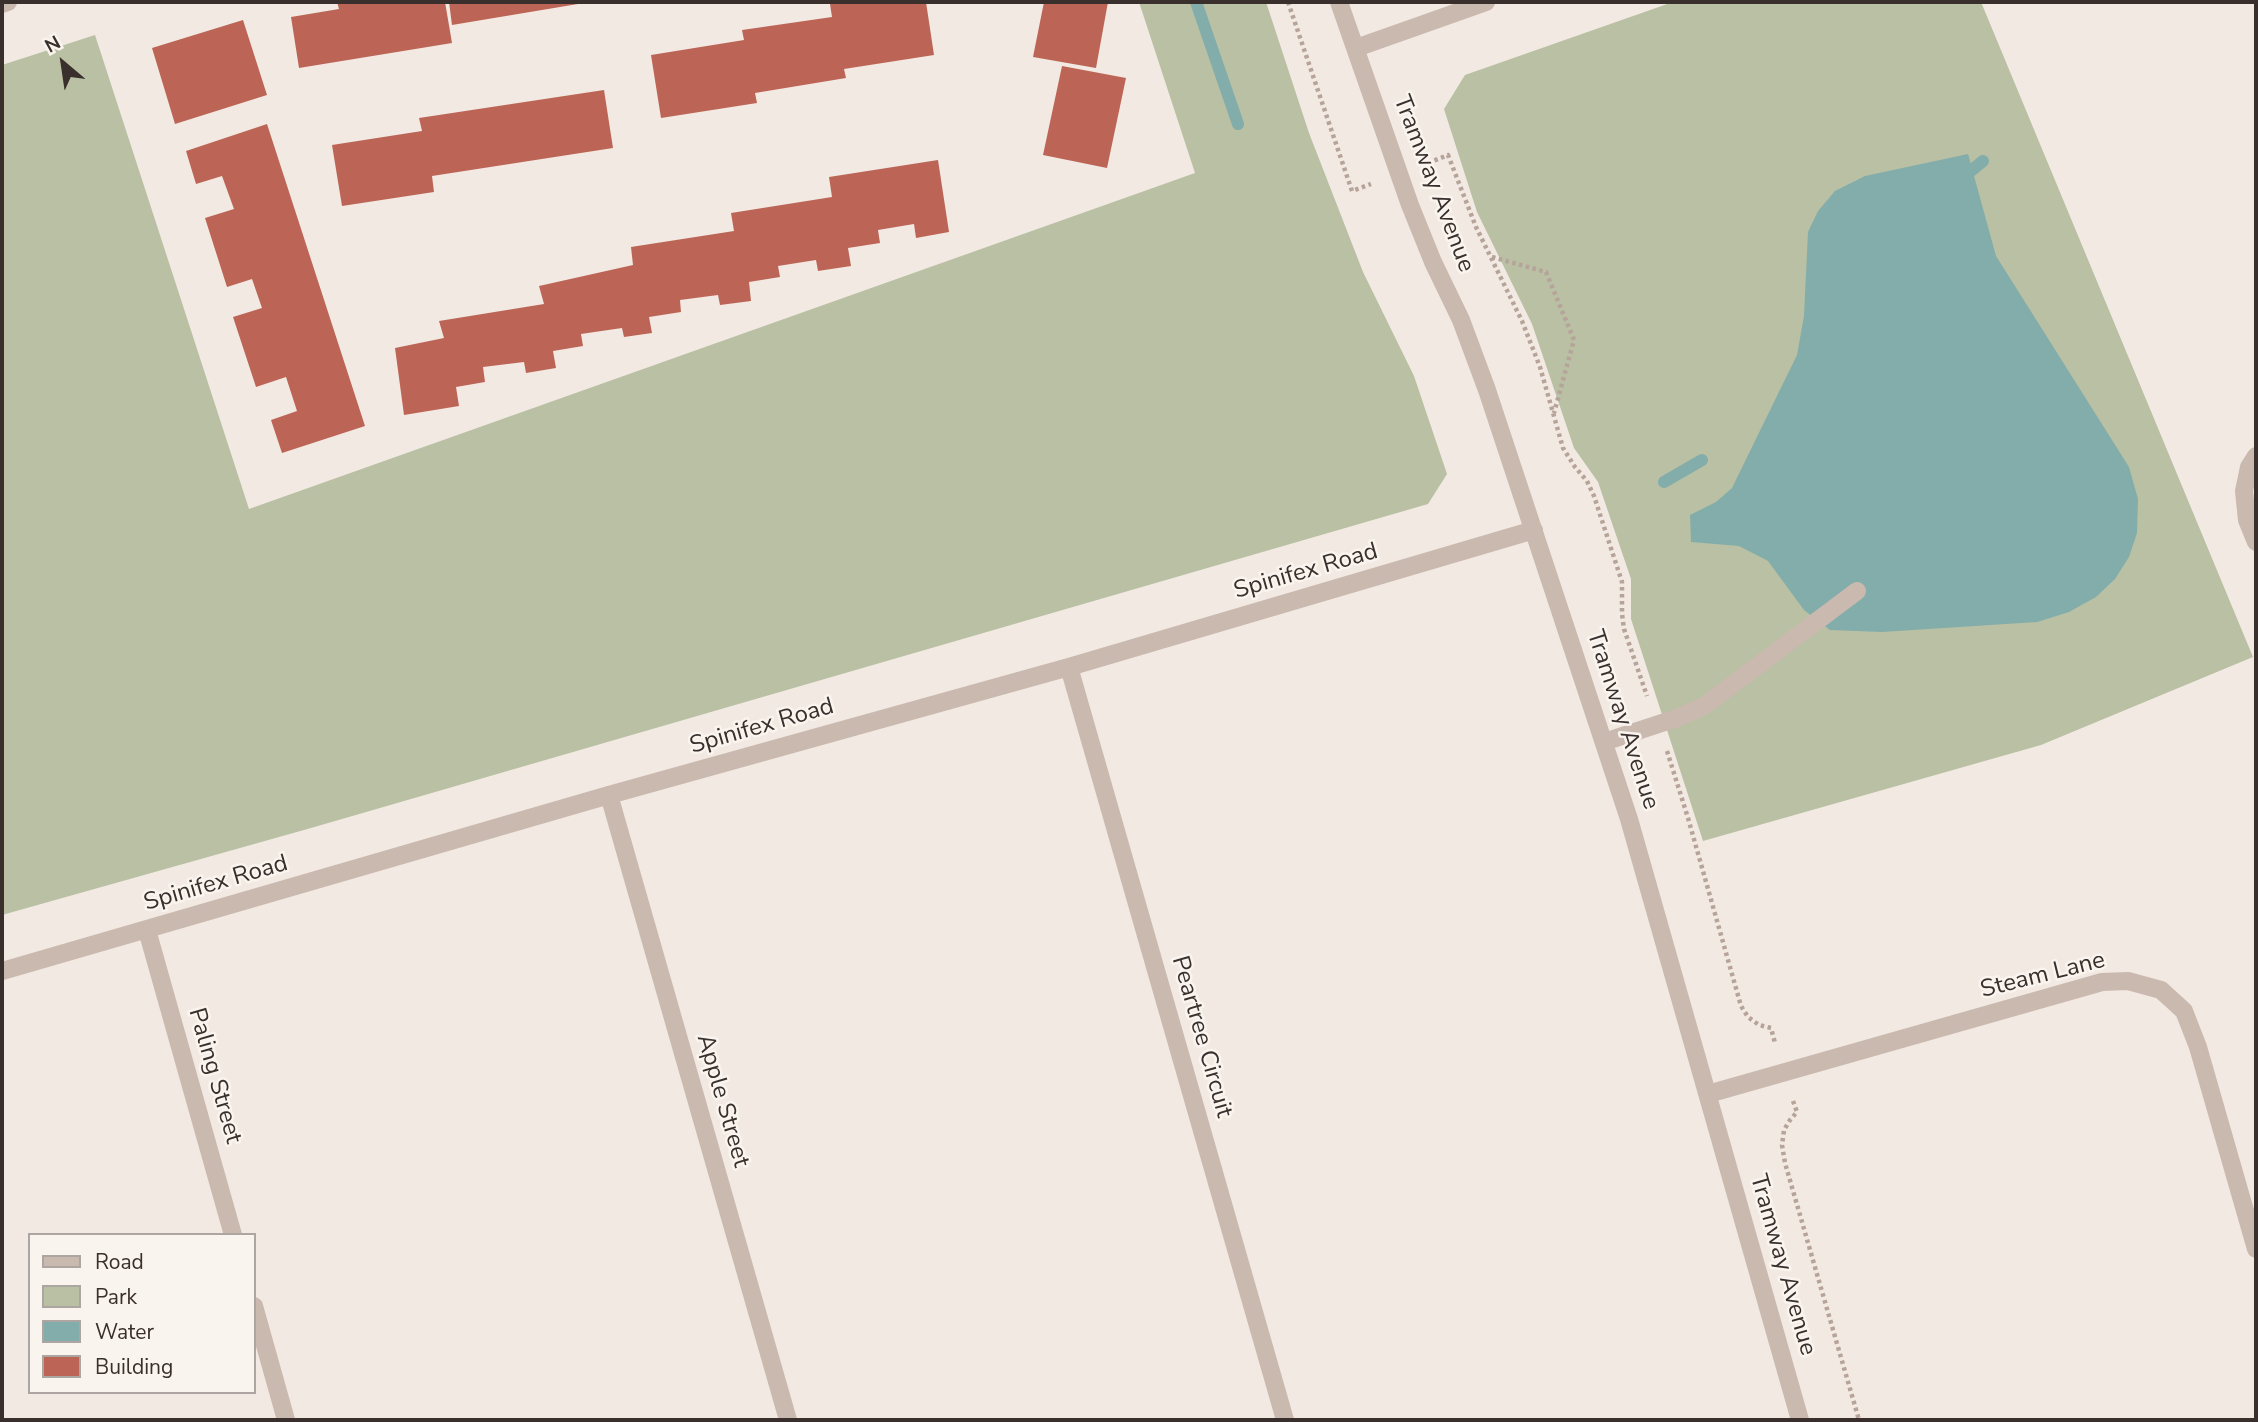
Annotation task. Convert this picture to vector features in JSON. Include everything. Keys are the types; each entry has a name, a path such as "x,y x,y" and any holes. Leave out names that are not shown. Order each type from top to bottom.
{"street":[{"path":"2,4 8,2"},
{"name":"Tramway Avenue","path":"1339,2 1415,216 1433,262 1461,320 1488,390 1604,742 1629,819 1800,1420"},
{"path":"1356,48 1486,2"},
{"path":"2256,456 2249,467 2244,491 2247,520 2256,542"},
{"name":"Spinifex Road","path":"2,971 609,795 1069,667 1534,530"},
{"path":"1604,742 1704,706 1857,591"},
{"name":"Peartree Circuit","path":"1069,667 1285,1420"},
{"name":"Apple Street","path":"609,795 788,1420"},
{"name":"Paling Street","path":"147,930 232,1233"},
{"name":"Steam Lane","path":"1708,1094 2102,982 2128,981 2161,990 2184,1011 2198,1046 2256,1250"},
{"path":"256,1313 286,1420"}],"path":[{"path":"1288,2 1352,191 1363,187"},
{"path":"1434,161 1448,155 1476,227 1527,332 1563,448 1587,481 1601,514 1622,582 1624,629 1688,818 1741,1006 1748,1017 1759,1025 1771,1028 1775,1043"},
{"path":"1491,256 1546,272 1574,340 1553,414"},
{"path":"1793,1100 1797,1112 1784,1130 1782,1145 1785,1163 1859,1420"}],"green space":[{"path":"1139,2 1266,2 1309,133 1363,272 1414,376 1447,474 1428,504 2,915 2,65 95,35 249,509 1195,173"},
{"path":"1673,2 1981,2 2253,657 2041,745 1703,841 1631,619 1631,579 1598,482 1574,448 1532,324 1477,212 1444,109 1465,75"}],"water":[{"path":"1968,154 1996,256 2129,467 2138,499 2137,533 2129,557 2115,579 2096,597 2069,612 2037,622 1882,632 1830,630 1804,610 1768,561 1739,546 1691,542 1690,515 1716,502 1732,488 1797,355 1804,316 1808,232 1818,211 1835,191 1865,176"}],"building":[{"path":"337,2 445,2 452,43 299,68 291,17 339,9"},
{"path":"449,2 584,2 584,3 452,25"},
{"path":"926,2 934,55 844,69 846,78 755,93 757,103 661,118 651,55 744,40 742,30 832,17 830,4"},
{"path":"1044,2 1108,2 1096,68 1033,57"},
{"path":"243,20 267,95 175,124 152,48"},
{"path":"1062,66 1126,78 1107,168 1043,155"},
{"path":"604,90 613,148 432,176 434,192 342,206 332,145 422,131 419,118"},
{"path":"267,124 365,426 282,453 271,420 297,411 286,377 256,387 233,317 262,308 252,279 227,287 205,218 234,209 222,176 196,184 186,151"},
{"path":"938,160 949,232 916,238 914,224 878,230 880,243 848,248 851,266 818,271 816,260 778,266 780,277 749,282 751,301 720,305 718,295 680,300 681,312 649,317 652,333 624,337 622,328 581,334 583,346 553,351 556,368 526,373 524,362 483,367 485,382 456,387 459,406 404,415 395,348 444,338 439,321 544,304 539,286 633,265 631,247 734,231 731,213 832,197 829,177"}],"waterway":[{"path":"1196,2 1238,124"},
{"path":"1961,179 1983,161"},
{"path":"1664,482 1702,460"}]}
